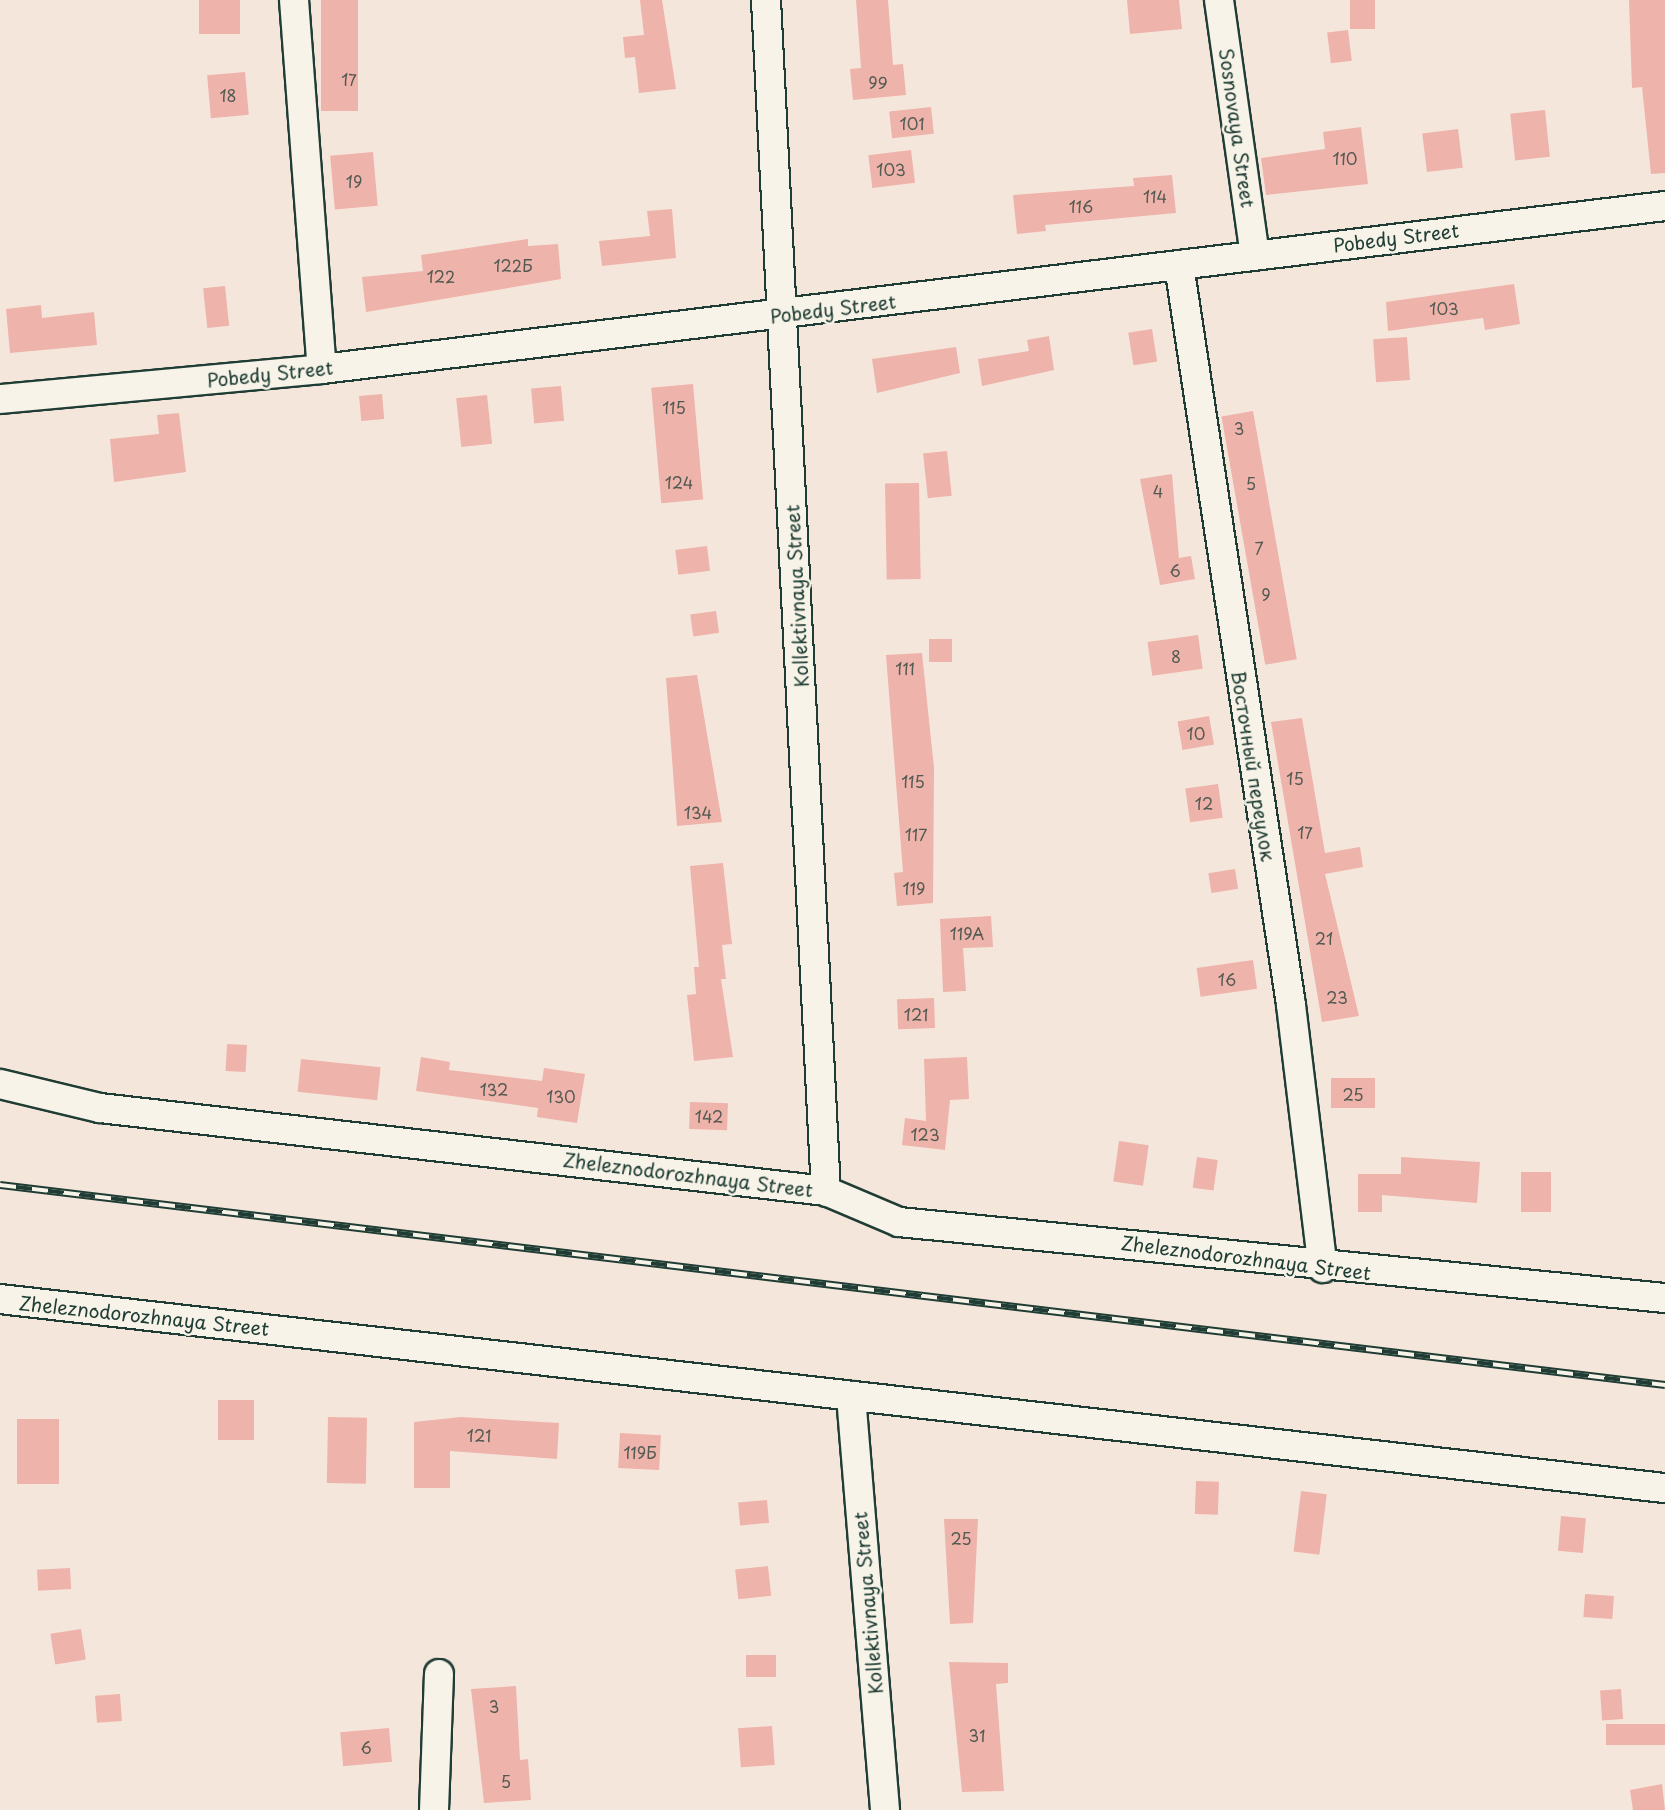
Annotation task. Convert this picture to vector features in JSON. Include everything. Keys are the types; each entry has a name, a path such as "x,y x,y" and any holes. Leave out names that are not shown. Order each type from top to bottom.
{"street":[{"path":"294,0 322,369"},
{"name":"Kollektivnaya Street","path":"766,0 784,315 826,1191"},
{"name":"Sosnovaya Street","path":"1219,0 1255,255"},
{"name":"Pobedy Street","path":"0,399 322,369 1665,206"},
{"name":"Восточный переулок","path":"1180,265 1291,1005 1323,1268"},
{"name":"Zheleznodorozhnaya Street","path":"0,1084 100,1108 826,1191 899,1222 1323,1268 1665,1298"},
{"name":"Zheleznodorozhnaya Street","path":"0,1299 1665,1489"},
{"name":"Kollektivnaya Street","path":"850,1395 885,1810"},
{"path":"434,1810 439,1674"}],"building":[{"path":"199,0 240,0 240,34 199,34"},
{"path":"321,0 358,0 358,111 321,111"},
{"path":"640,0 662,0 676,89 639,93 635,57 625,58 623,37 644,35"},
{"path":"856,0 888,0 893,65 903,64 906,95 853,100 850,69 861,68"},
{"path":"1127,0 1179,0 1182,29 1130,34"},
{"path":"1350,0 1375,0 1375,29 1350,29"},
{"path":"1629,0 1665,0 1665,173 1651,174 1642,87 1632,88"},
{"path":"1348,30 1352,61 1331,63 1327,33"},
{"path":"245,72 249,115 211,118 207,75"},
{"path":"931,107 934,134 892,138 889,111"},
{"path":"1545,110 1550,157 1515,160 1510,114"},
{"path":"1361,127 1368,184 1266,195 1261,158 1325,149 1323,132"},
{"path":"1458,129 1463,168 1427,172 1422,133"},
{"path":"911,150 915,183 872,188 868,155"},
{"path":"373,152 378,206 335,210 330,156"},
{"path":"1172,175 1176,213 1045,225 1046,231 1017,234 1013,195 1134,186 1133,178"},
{"path":"672,209 676,258 602,266 599,241 650,236 647,211"},
{"path":"528,239 528,246 558,244 561,279 366,312 362,277 423,271 421,255"},
{"path":"1514,284 1520,324 1485,330 1483,318 1388,331 1386,302"},
{"path":"225,286 229,326 207,328 203,288"},
{"path":"41,305 42,318 94,312 97,345 10,353 6,309"},
{"path":"1152,329 1157,362 1133,365 1128,333"},
{"path":"1049,336 1054,370 982,386 978,359 1029,351 1027,340"},
{"path":"1407,337 1410,380 1376,382 1373,339"},
{"path":"956,347 960,373 877,393 872,359"},
{"path":"693,384 703,500 661,503 651,388"},
{"path":"561,386 564,421 534,423 531,389"},
{"path":"382,394 384,419 361,421 359,396"},
{"path":"487,395 492,444 461,447 456,398"},
{"path":"1253,411 1297,659 1265,665 1221,417"},
{"path":"179,413 186,472 114,482 110,439 159,434 157,415"},
{"path":"947,451 952,496 928,498 923,454"},
{"path":"1172,474 1179,558 1191,556 1195,579 1160,585 1140,479"},
{"path":"919,483 921,579 887,580 885,484"},
{"path":"707,546 710,571 678,575 675,550"},
{"path":"716,611 719,633 693,636 690,615"},
{"path":"1198,635 1203,669 1152,676 1147,642"},
{"path":"929,639 952,639 952,662 929,662"},
{"path":"922,653 934,768 933,903 897,906 894,873 903,872 886,655"},
{"path":"697,675 722,822 677,826 666,678"},
{"path":"1209,716 1214,745 1183,750 1177,722"},
{"path":"1302,718 1325,853 1360,847 1363,867 1325,874 1359,1016 1322,1022 1271,722"},
{"path":"1218,784 1223,818 1190,822 1185,789"},
{"path":"723,863 732,944 722,945 726,979 721,979 733,1057 694,1061 687,995 696,994 694,967 699,967 690,866"},
{"path":"1235,869 1238,889 1211,893 1208,873"},
{"path":"991,916 993,947 963,948 966,991 943,992 940,919"},
{"path":"1253,960 1257,989 1201,997 1197,968"},
{"path":"934,998 935,1028 898,1029 897,999"},
{"path":"227,1044 247,1045 246,1072 226,1071"},
{"path":"421,1057 450,1062 449,1070 542,1081 544,1068 585,1074 577,1123 537,1117 538,1108 416,1091"},
{"path":"967,1057 969,1099 950,1100 945,1150 902,1145 905,1118 926,1121 924,1059"},
{"path":"301,1059 381,1067 377,1100 298,1092"},
{"path":"1331,1078 1375,1078 1375,1108 1331,1108"},
{"path":"690,1102 728,1103 727,1130 689,1129"},
{"path":"1119,1141 1149,1145 1143,1186 1113,1182"},
{"path":"1197,1157 1218,1160 1213,1191 1193,1188"},
{"path":"1401,1157 1480,1162 1477,1203 1382,1195 1382,1212 1358,1212 1358,1174 1401,1174"},
{"path":"1521,1172 1551,1172 1551,1212 1521,1212"},
{"path":"218,1400 254,1400 254,1440 218,1440"},
{"path":"328,1417 367,1418 366,1484 327,1483"},
{"path":"461,1417 559,1423 557,1459 450,1451 450,1488 414,1488 414,1422"},
{"path":"17,1419 59,1419 59,1484 17,1484"},
{"path":"620,1433 661,1435 659,1470 618,1468"},
{"path":"1196,1481 1219,1482 1218,1515 1195,1514"},
{"path":"1301,1491 1327,1494 1319,1555 1294,1552"},
{"path":"767,1500 769,1523 740,1525 738,1503"},
{"path":"1561,1516 1586,1518 1583,1553 1558,1551"},
{"path":"944,1519 978,1519 973,1623 950,1624"},
{"path":"768,1566 771,1596 738,1599 735,1569"},
{"path":"70,1568 71,1589 38,1591 37,1570"},
{"path":"1585,1594 1614,1596 1612,1619 1583,1617"},
{"path":"81,1629 86,1660 55,1664 50,1634"},
{"path":"746,1655 776,1655 776,1677 746,1677"},
{"path":"949,1662 1008,1663 1008,1683 996,1684 1004,1791 962,1792"},
{"path":"516,1686 520,1760 528,1759 531,1800 484,1803 471,1689"},
{"path":"1621,1689 1623,1719 1602,1720 1600,1690"},
{"path":"120,1694 122,1721 97,1723 95,1696"},
{"path":"1606,1724 1665,1724 1665,1745 1606,1745"},
{"path":"772,1726 775,1765 741,1767 738,1728"},
{"path":"389,1728 392,1762 343,1766 340,1732"},
{"path":"1662,1784 1665,1810 1633,1810 1630,1790"}],"railway":[{"path":"0,1185 1665,1385"}]}
